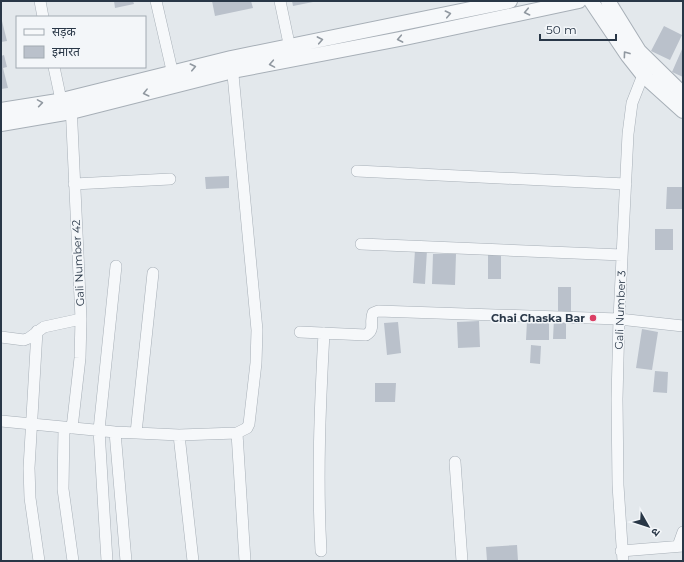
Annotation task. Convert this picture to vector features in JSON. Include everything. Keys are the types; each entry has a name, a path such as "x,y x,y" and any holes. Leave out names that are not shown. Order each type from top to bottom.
{"street":[{"path":"40,1 43,16"},
{"path":"156,1 175,86"},
{"path":"280,1 293,60"},
{"path":"1,124 71,112 175,86 232,64 290,46 493,3 510,1"},
{"path":"1,110 66,99 172,72 232,64 293,60 579,1"},
{"path":"591,1 628,56 683,94"},
{"path":"608,1 639,50 648,70 683,111"},
{"path":"1,421 115,432 179,435 237,433 247,428 249,424 256,363 257,330 232,64"},
{"name":"Gali Number 42","path":"54,68 71,112 81,319 80,358 68,428 63,489 73,561"},
{"name":"Gali Number 3","path":"622,556 618,430 619,319 628,134 632,103 648,70"},
{"path":"358,171 626,184"},
{"path":"74,184 170,179"},
{"path":"361,244 622,255"},
{"path":"107,561 99,430 116,266"},
{"path":"136,433 153,273"},
{"path":"300,332 366,335 373,327 373,313 378,311 619,319 683,326"},
{"path":"1,337 24,340 44,327 81,319"},
{"path":"37,331 29,468 30,498 39,561"},
{"path":"321,551 318,497 318,455 324,333"},
{"path":"115,432 126,561"},
{"path":"237,433 245,561"},
{"path":"179,435 194,561"},
{"path":"455,462 462,561"},
{"path":"622,556 681,546 683,532"}],"building":[{"path":"114,1 133,1 134,4 115,8"},
{"path":"212,1 251,1 253,8 215,16"},
{"path":"292,1 313,1 313,2 293,6"},
{"path":"1,17 7,41 1,42"},
{"path":"664,26 682,35 670,60 651,51"},
{"path":"683,47 683,77 672,72"},
{"path":"4,55 7,67 3,68 8,88 1,89 1,56"},
{"path":"229,176 229,188 206,189 205,177"},
{"path":"667,187 683,187 683,209 666,209"},
{"path":"655,229 673,229 673,250 655,250"},
{"path":"415,250 427,250 425,284 413,283"},
{"path":"488,252 501,252 501,279 488,279"},
{"path":"433,254 456,254 455,285 432,284"},
{"path":"558,287 571,287 571,314 558,314"},
{"path":"554,318 566,318 566,339 553,339"},
{"path":"479,321 480,347 458,348 457,322"},
{"path":"527,321 549,321 549,340 526,340"},
{"path":"398,322 401,353 387,355 384,323"},
{"path":"642,329 658,332 652,370 636,368"},
{"path":"531,345 541,346 540,364 530,363"},
{"path":"655,371 668,372 667,393 653,392"},
{"path":"375,383 396,383 395,402 375,402"},
{"path":"517,545 518,561 487,561 486,547"}],"place":[{"name":"Chai Chaska Bar","path":"593,318"}]}
